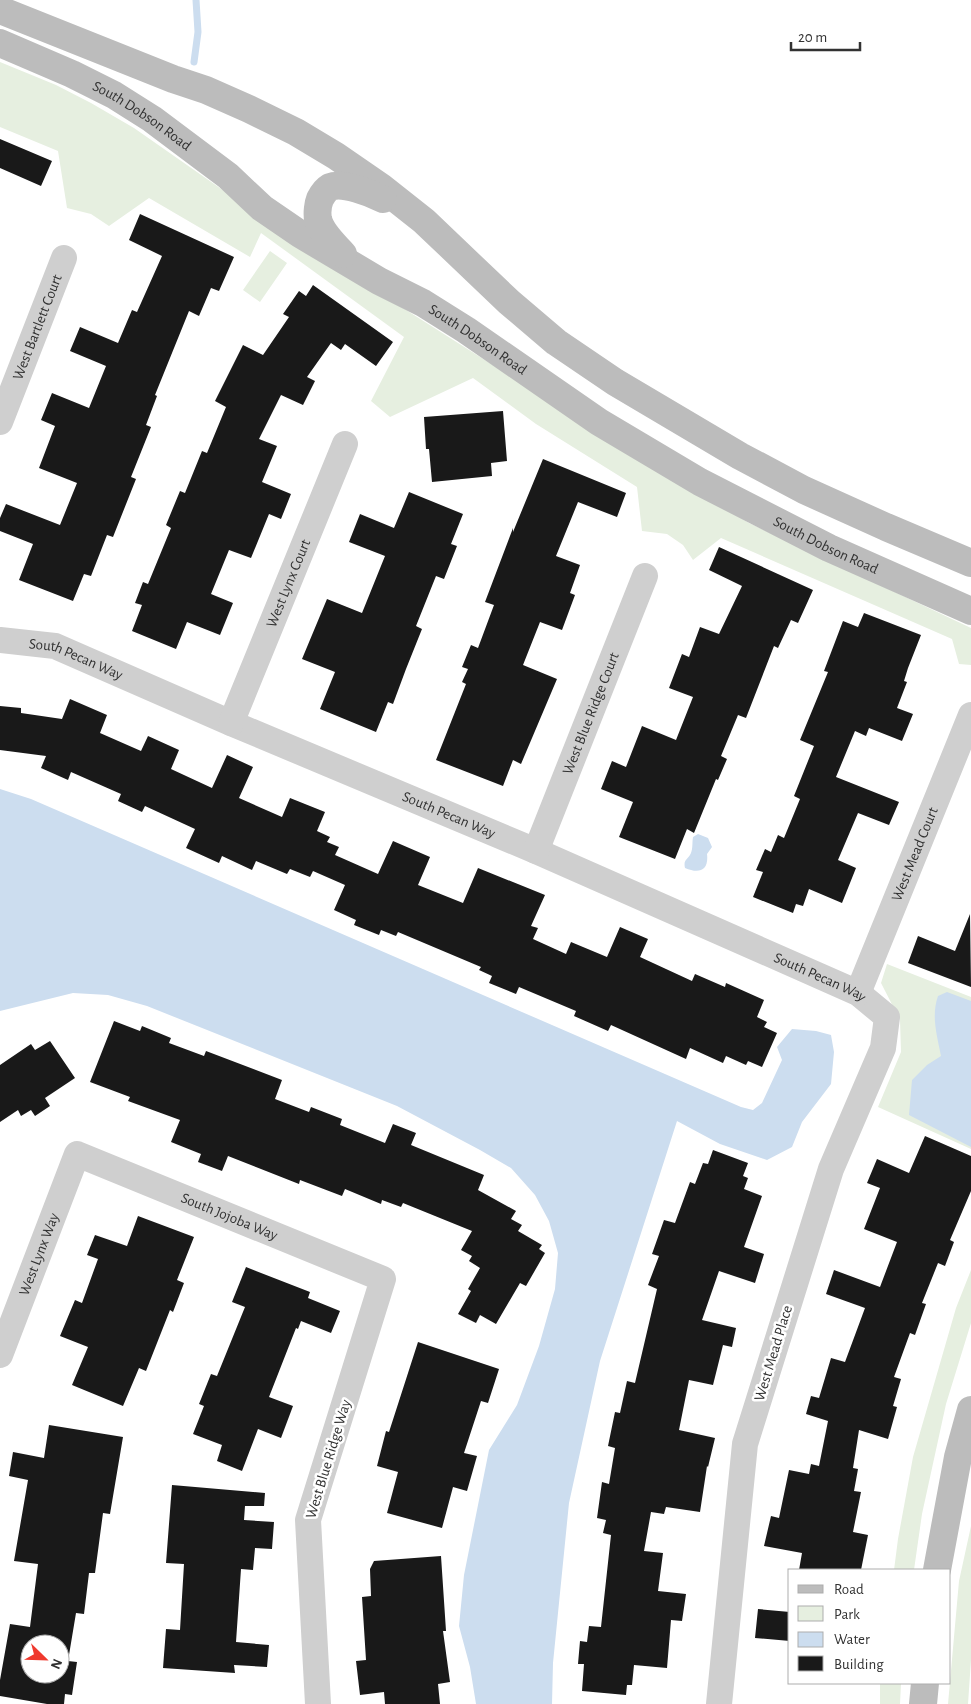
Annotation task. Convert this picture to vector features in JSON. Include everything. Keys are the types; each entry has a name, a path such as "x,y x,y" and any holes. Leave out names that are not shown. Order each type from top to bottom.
{"street":[{"path":"0,10 146,69 206,90 296,132 336,156 381,187 424,221 509,302 556,342 615,382 740,456 804,490 971,563"},
{"name":"South Dobson Road","path":"0,43 97,87 152,119 228,176 262,208 300,234 350,262 379,281 423,303 466,330 599,422 700,482 829,548 971,611"},
{"path":"350,262 326,235 318,219 318,203 323,193 330,187 342,186 366,191 424,221"},
{"name":"West Bartlett Court","path":"0,422 64,258"},
{"name":"West Lynx Court","path":"231,723 345,444"},
{"name":"West Blue Ridge Court","path":"536,851 645,576"},
{"name":"South Pecan Way","path":"0,640 55,646 231,723 536,851 858,994 887,1017"},
{"name":"West Mead Court","path":"858,994 971,715"},
{"name":"West Mead Place","path":"718,1704 745,1444 831,1169 883,1048 887,1017"},
{"name":"South Jojoba Way","path":"76,1154 383,1278"},
{"name":"West Lynx Way","path":"0,1355 76,1154"},
{"name":"West Blue Ridge Way","path":"318,1704 308,1520 383,1278"},
{"path":"937,1569 958,1456 971,1410"},
{"path":"923,1704 925,1684"}],"green space":[{"path":"0,62 56,85 134,128 277,228 581,421 749,523 971,628 971,665 959,664 952,639 721,538 693,560 683,545 667,534 642,531 637,487 536,424 473,378 390,417 371,401 404,337 261,233 250,257 149,198 109,226 91,214 67,208 58,151 0,127"},
{"path":"270,251 287,263 260,302 243,290"},
{"path":"887,964 971,997 971,1149 878,1107 901,1052 900,1020 881,983"},
{"path":"971,1270 971,1323 946,1404 922,1514 914,1569 894,1569 913,1457 956,1308"},
{"path":"971,1526 971,1660 968,1704 948,1704 951,1684 959,1581"},
{"path":"880,1684 901,1684 900,1704 880,1704"}],"water":[{"path":"0,789 31,799 741,1107 753,1110 762,1103 782,1060 777,1047 792,1029 816,1031 831,1035 834,1052 831,1084 802,1122 792,1147 767,1160 720,1144 677,1121 600,1361 569,1503 553,1663 552,1704 476,1704 470,1667 459,1626 464,1575 489,1450 517,1405 539,1346 555,1289 558,1253 549,1221 535,1195 511,1168 397,1106 147,1006 108,995 73,993 0,1011"},
{"path":"698,834 708,838 712,847 707,854 705,867 702,870 695,871 685,868 685,863 692,851 693,837"},
{"path":"947,992 971,1001 971,1147 909,1115 912,1080 927,1065 941,1056 935,1026 935,1011 938,996"}],"building":[{"path":"0,139 52,161 41,186 0,168"},
{"path":"140,214 234,257 219,291 211,288 199,316 189,311 155,395 157,396 146,425 151,427 131,477 136,479 113,537 107,535 91,576 84,574 73,601 19,580 33,544 0,531 0,518 6,504 60,525 77,483 39,468 55,426 41,420 52,393 89,408 106,366 70,351 80,327 118,343 132,310 137,312 162,256 129,240"},
{"path":"313,285 393,342 376,366 345,344 341,350 331,343 307,377 315,381 303,405 281,395 259,439 277,446 262,482 291,494 281,519 269,514 251,558 229,550 211,594 233,603 220,635 187,622 176,649 132,631 142,605 135,603 143,582 148,584 171,528 166,525 180,491 185,493 202,451 207,453 226,407 215,401 243,345 263,355 289,317 283,314 299,291 306,296"},
{"path":"503,411 507,461 491,463 492,476 432,482 429,449 426,449 424,417"},
{"path":"543,459 626,493 617,517 578,502 556,556 580,565 570,593 575,595 562,630 540,622 523,665 557,679 521,764 513,760 503,786 436,760 466,684 462,682 468,669 462,667 471,645 478,648 494,605 485,602 513,528 513,532"},
{"path":"409,492 463,514 451,544 457,546 444,579 436,576 416,626 422,629 393,704 388,702 376,732 320,709 335,672 302,659 327,599 362,613 385,556 349,542 360,514 394,528"},
{"path":"719,547 813,590 798,623 791,620 778,648 774,646 746,718 738,715 721,756 727,759 718,780 716,779 694,833 687,829 675,859 619,837 633,802 601,789 612,761 626,767 642,726 676,740 693,697 669,688 682,654 689,657 700,627 719,634 742,586 709,570"},
{"path":"864,613 921,635 908,668 904,681 907,682 897,708 913,714 902,741 869,728 866,736 855,731 836,777 899,802 889,825 858,813 838,860 856,868 842,903 809,889 803,906 796,904 793,913 753,897 763,872 756,870 765,849 771,852 778,835 784,838 800,799 794,796 814,746 800,740 828,672 824,671 843,621 858,627"},
{"path":"70,699 107,715 100,733 141,751 148,736 179,750 171,769 212,788 227,755 253,767 239,798 282,817 290,798 325,812 317,831 330,837 327,842 339,847 335,855 378,874 393,841 430,857 418,885 463,903 478,868 545,895 531,926 538,928 533,939 566,954 571,942 607,957 620,927 648,939 640,957 692,981 695,974 725,987 726,983 764,1000 757,1017 767,1022 764,1027 777,1033 762,1067 748,1061 746,1065 726,1056 723,1063 690,1048 686,1059 611,1025 608,1031 574,1016 576,1011 519,987 516,994 489,983 492,976 479,970 481,967 398,932 396,936 381,930 379,935 354,925 356,920 334,910 345,885 313,871 310,877 290,869 287,874 256,861 252,870 222,856 219,863 186,848 195,829 145,806 142,812 118,801 121,794 71,772 68,780 41,768 46,756 0,750 0,706 21,708 21,713 62,719"},
{"path":"970,914 971,987 908,963 918,936 955,951"},
{"path":"114,1021 140,1031 142,1026 171,1038 169,1043 204,1056 206,1051 282,1080 275,1099 309,1112 311,1107 342,1119 340,1125 385,1143 393,1124 416,1133 411,1145 484,1175 478,1190 516,1211 511,1219 522,1225 518,1231 542,1245 539,1249 545,1253 526,1286 520,1283 496,1324 480,1315 476,1323 458,1314 471,1291 468,1289 480,1268 469,1261 472,1256 461,1250 472,1231 403,1203 401,1207 382,1200 381,1204 345,1189 342,1196 300,1180 299,1184 228,1156 222,1171 198,1162 201,1154 171,1142 180,1120 128,1101 130,1097 90,1082"},
{"path":"50,1041 75,1078 45,1098 50,1106 35,1116 31,1110 21,1116 18,1110 0,1122 0,1065 31,1044 35,1050"},
{"path":"925,1136 971,1156 971,1191 950,1240 954,1242 945,1266 938,1263 922,1303 926,1304 915,1335 910,1333 894,1377 901,1379 893,1406 897,1407 888,1439 859,1430 853,1468 858,1469 854,1491 861,1492 853,1532 868,1535 861,1569 799,1569 802,1553 764,1546 771,1516 779,1518 789,1470 809,1474 811,1464 819,1466 828,1421 806,1414 811,1396 819,1398 831,1358 845,1362 865,1308 826,1294 834,1270 880,1287 897,1242 864,1229 880,1188 867,1183 877,1159 909,1173"},
{"path":"713,1150 748,1163 743,1176 748,1178 744,1189 762,1196 744,1247 764,1254 755,1283 719,1271 702,1320 736,1328 732,1347 723,1345 713,1385 689,1380 679,1430 715,1438 707,1466 700,1512 666,1507 664,1514 651,1512 644,1551 663,1553 658,1591 686,1594 682,1621 671,1620 667,1668 634,1665 632,1685 627,1685 626,1695 582,1691 584,1664 578,1664 580,1641 587,1642 589,1626 601,1627 611,1535 603,1533 606,1520 597,1518 602,1482 609,1484 615,1448 608,1446 615,1412 620,1413 627,1381 635,1383 657,1289 648,1285 659,1256 652,1254 664,1220 675,1223 690,1182 695,1184 703,1163 708,1164"},
{"path":"138,1216 194,1237 177,1280 184,1283 173,1312 170,1310 146,1371 139,1368 123,1406 72,1385 88,1347 60,1336 75,1300 82,1303 98,1259 87,1255 95,1235 127,1246"},
{"path":"246,1267 310,1292 308,1298 340,1311 331,1333 301,1321 298,1329 296,1328 269,1397 293,1406 281,1438 258,1429 242,1471 217,1461 222,1445 193,1434 204,1406 199,1404 211,1374 217,1376 245,1307 232,1302"},
{"path":"418,1342 499,1369 488,1403 481,1401 464,1453 477,1456 467,1491 453,1487 442,1528 387,1513 398,1472 377,1466 386,1431 389,1432"},
{"path":"49,1425 123,1437 110,1514 103,1513 95,1573 89,1573 84,1614 76,1613 70,1649 70,1634 20,1634 20,1684 70,1684 70,1661 77,1662 72,1695 65,1694 64,1704 47,1704 0,1696 0,1680 10,1624 30,1627 38,1564 14,1561 28,1480 9,1476 13,1452 44,1458"},
{"path":"172,1485 265,1493 264,1506 245,1506 244,1520 274,1522 272,1549 255,1548 253,1570 241,1569 236,1642 269,1645 267,1667 234,1665 235,1673 163,1668 166,1629 180,1630 184,1564 166,1563"},
{"path":"441,1556 446,1631 443,1631 450,1682 438,1684 440,1704 385,1704 384,1692 360,1695 356,1661 366,1660 362,1597 371,1596 370,1569 374,1561"},
{"path":"758,1609 788,1612 788,1641 755,1638"}],"waterway":[{"path":"194,62 198,32 196,0"}]}
